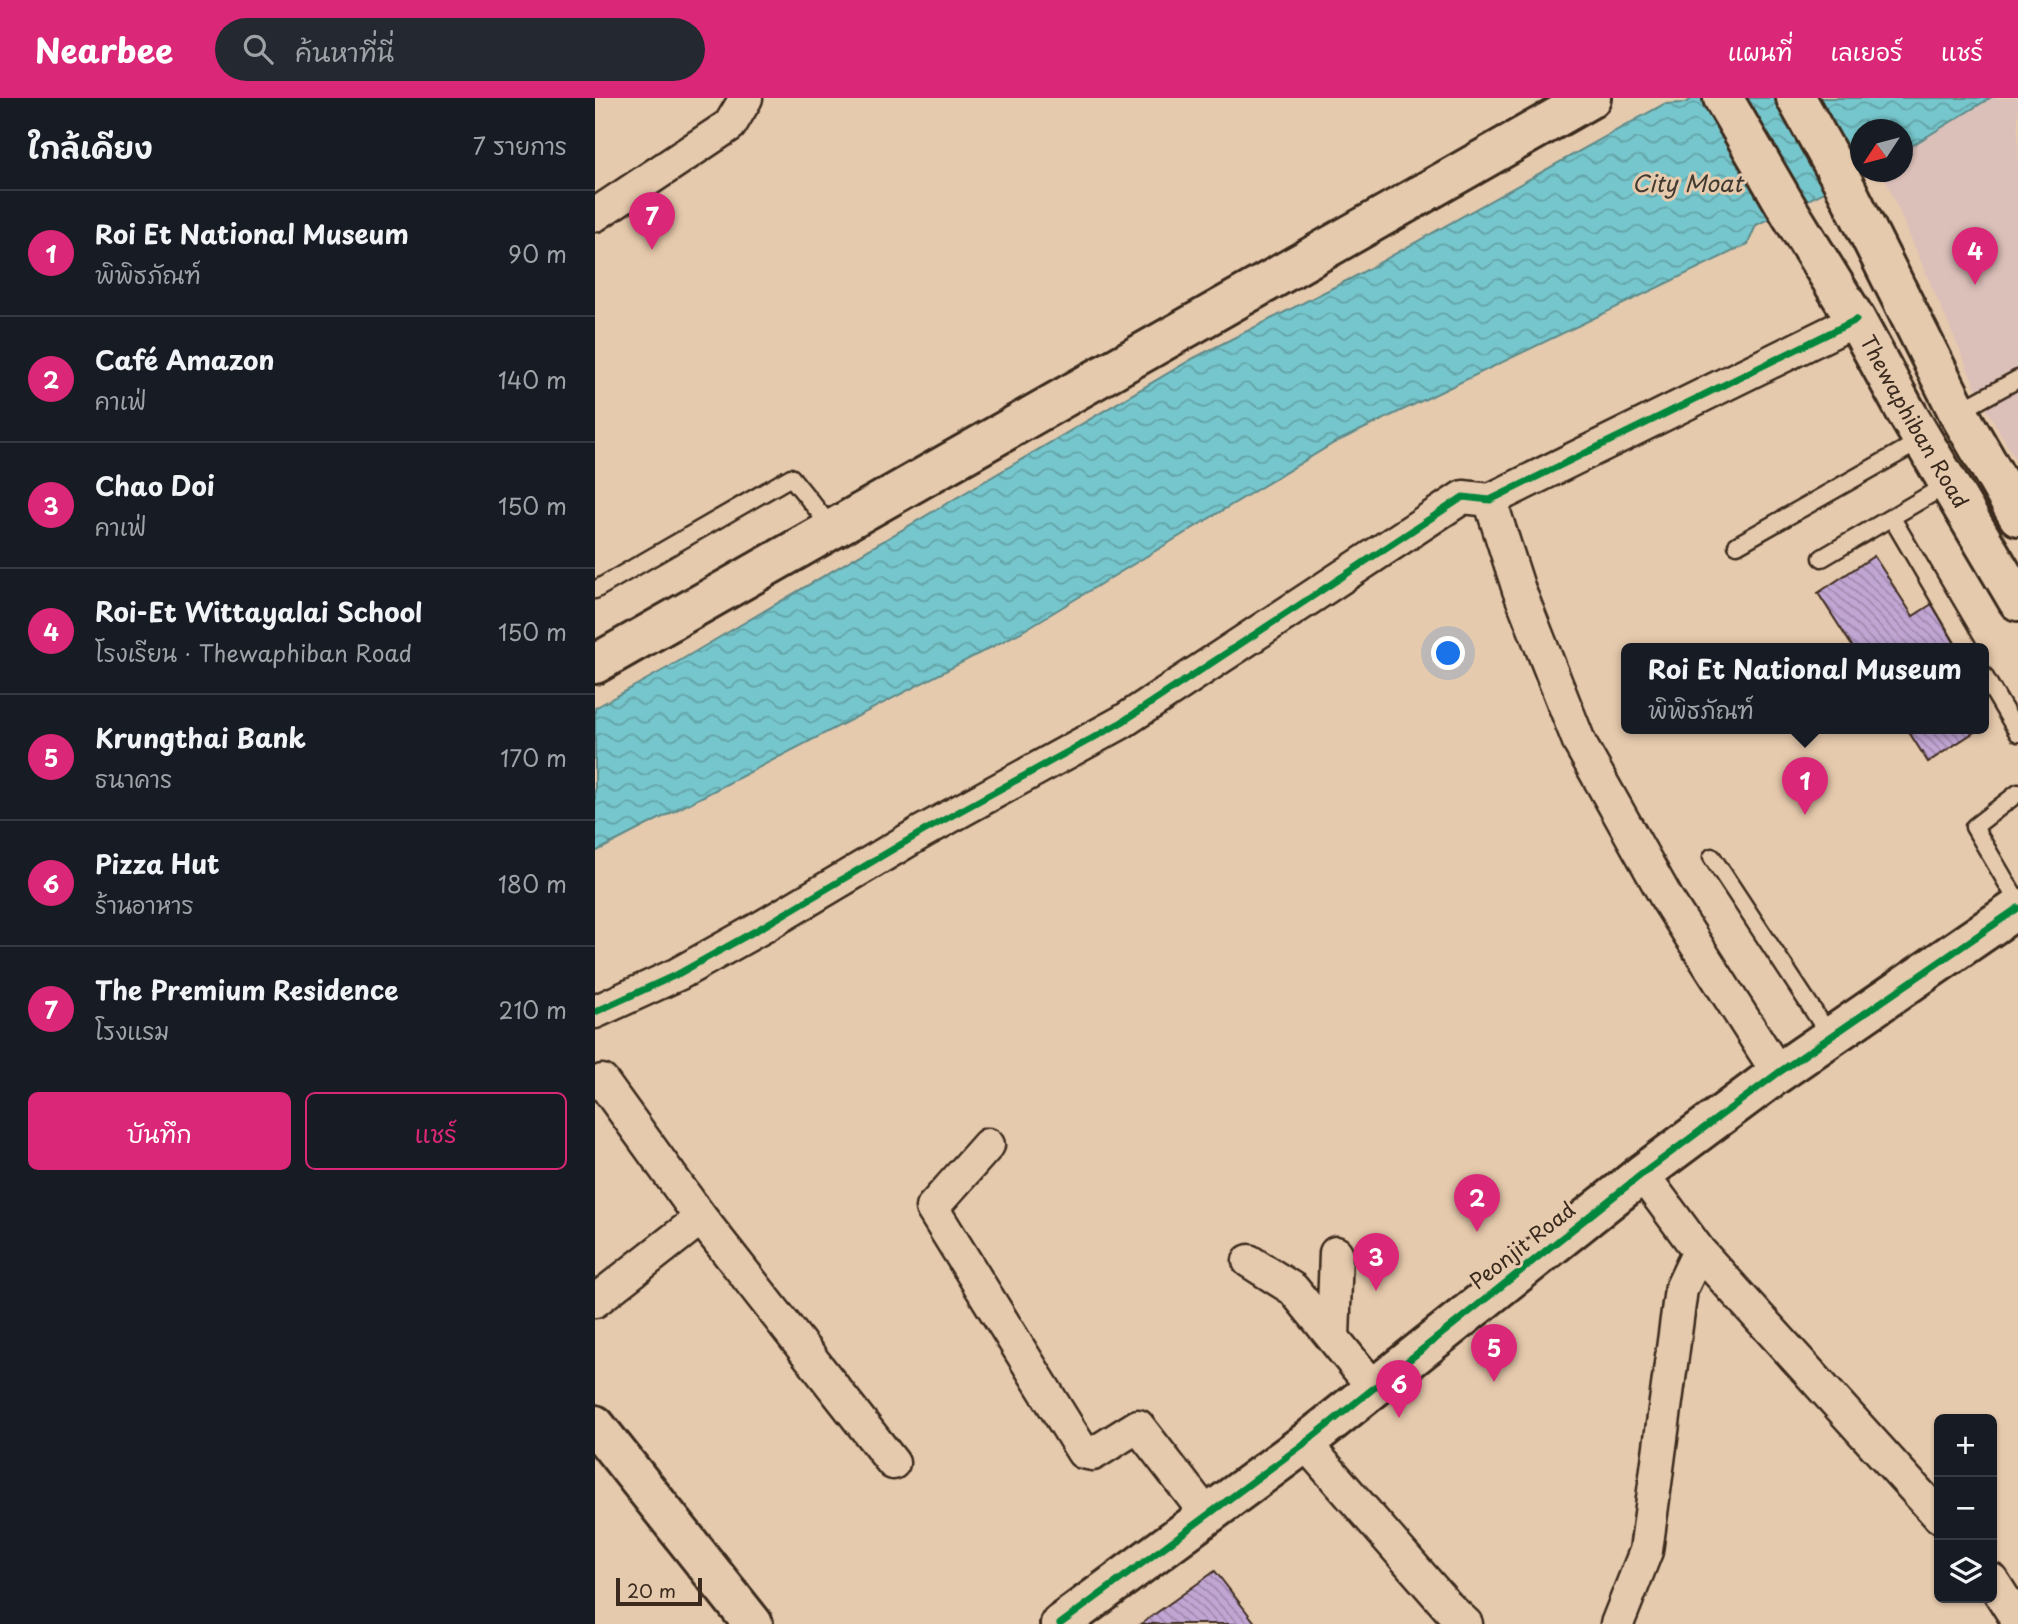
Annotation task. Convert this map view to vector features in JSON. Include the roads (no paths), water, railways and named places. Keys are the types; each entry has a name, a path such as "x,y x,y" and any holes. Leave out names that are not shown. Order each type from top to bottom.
{"street":[{"path":"595,215 730,125 746,98"},
{"path":"595,664 1591,98"},
{"name":"Thewaphiban Road","path":"1723,98 1856,320 1922,440 2018,601"},
{"name":"Thewaphiban Road","path":"1796,98 1845,184 1958,412 2018,516"},
{"path":"595,1012 678,974 922,832 1122,722 1463,497 1490,500 1856,320"},
{"path":"1490,500 1518,590 1580,744 1667,899 1778,1073"},
{"name":"Peonjit Road","path":"1060,1624 1305,1443 1642,1174 1778,1073 2018,908"},
{"path":"602,1081 701,1218 893,1463"},
{"path":"988,1145 932,1208 1083,1452 1093,1454 1138,1426 1208,1516"},
{"path":"1642,1174 1699,1251 1934,1510"},
{"path":"595,1301 701,1218"},
{"path":"1616,1624 1646,1551 1681,1289 1699,1251"},
{"path":"1333,1338 1336,1253"},
{"path":"1249,1261 1293,1289 1373,1387"},
{"path":"595,1425 753,1624"},
{"path":"1305,1443 1440,1598 1466,1624"},
{"path":"1997,1588 2018,1621"}],"lane":[{"path":"1958,412 2018,379"},
{"path":"1737,545 1922,440"},
{"path":"595,590 792,477 832,528"},
{"path":"1822,558 1948,484"},
{"path":"1892,517 1966,643"},
{"path":"1989,684 2018,733"},
{"path":"2018,793 1974,827 2018,902"},
{"path":"1711,857 1830,1037"}],"water":[{"name":"City Moat","path":"1694,98 1990,98 1913,145 1913,119 1850,119 1850,180 1756,225 1748,244 1334,443 1021,632 595,852 595,708 1194,358 1350,279 1664,104 1685,103"}],"place":[{"name":"The Premium Residence","path":"652,250"},
{"name":"Roi-Et Wittayalai School","path":"1975,285"},
{"name":"Roi Et National Museum","path":"1805,815"},
{"name":"Café Amazon","path":"1477,1232"},
{"name":"Chao Doi","path":"1376,1291"},
{"name":"Krungthai Bank","path":"1494,1382"},
{"name":"Pizza Hut","path":"1399,1418"}]}
